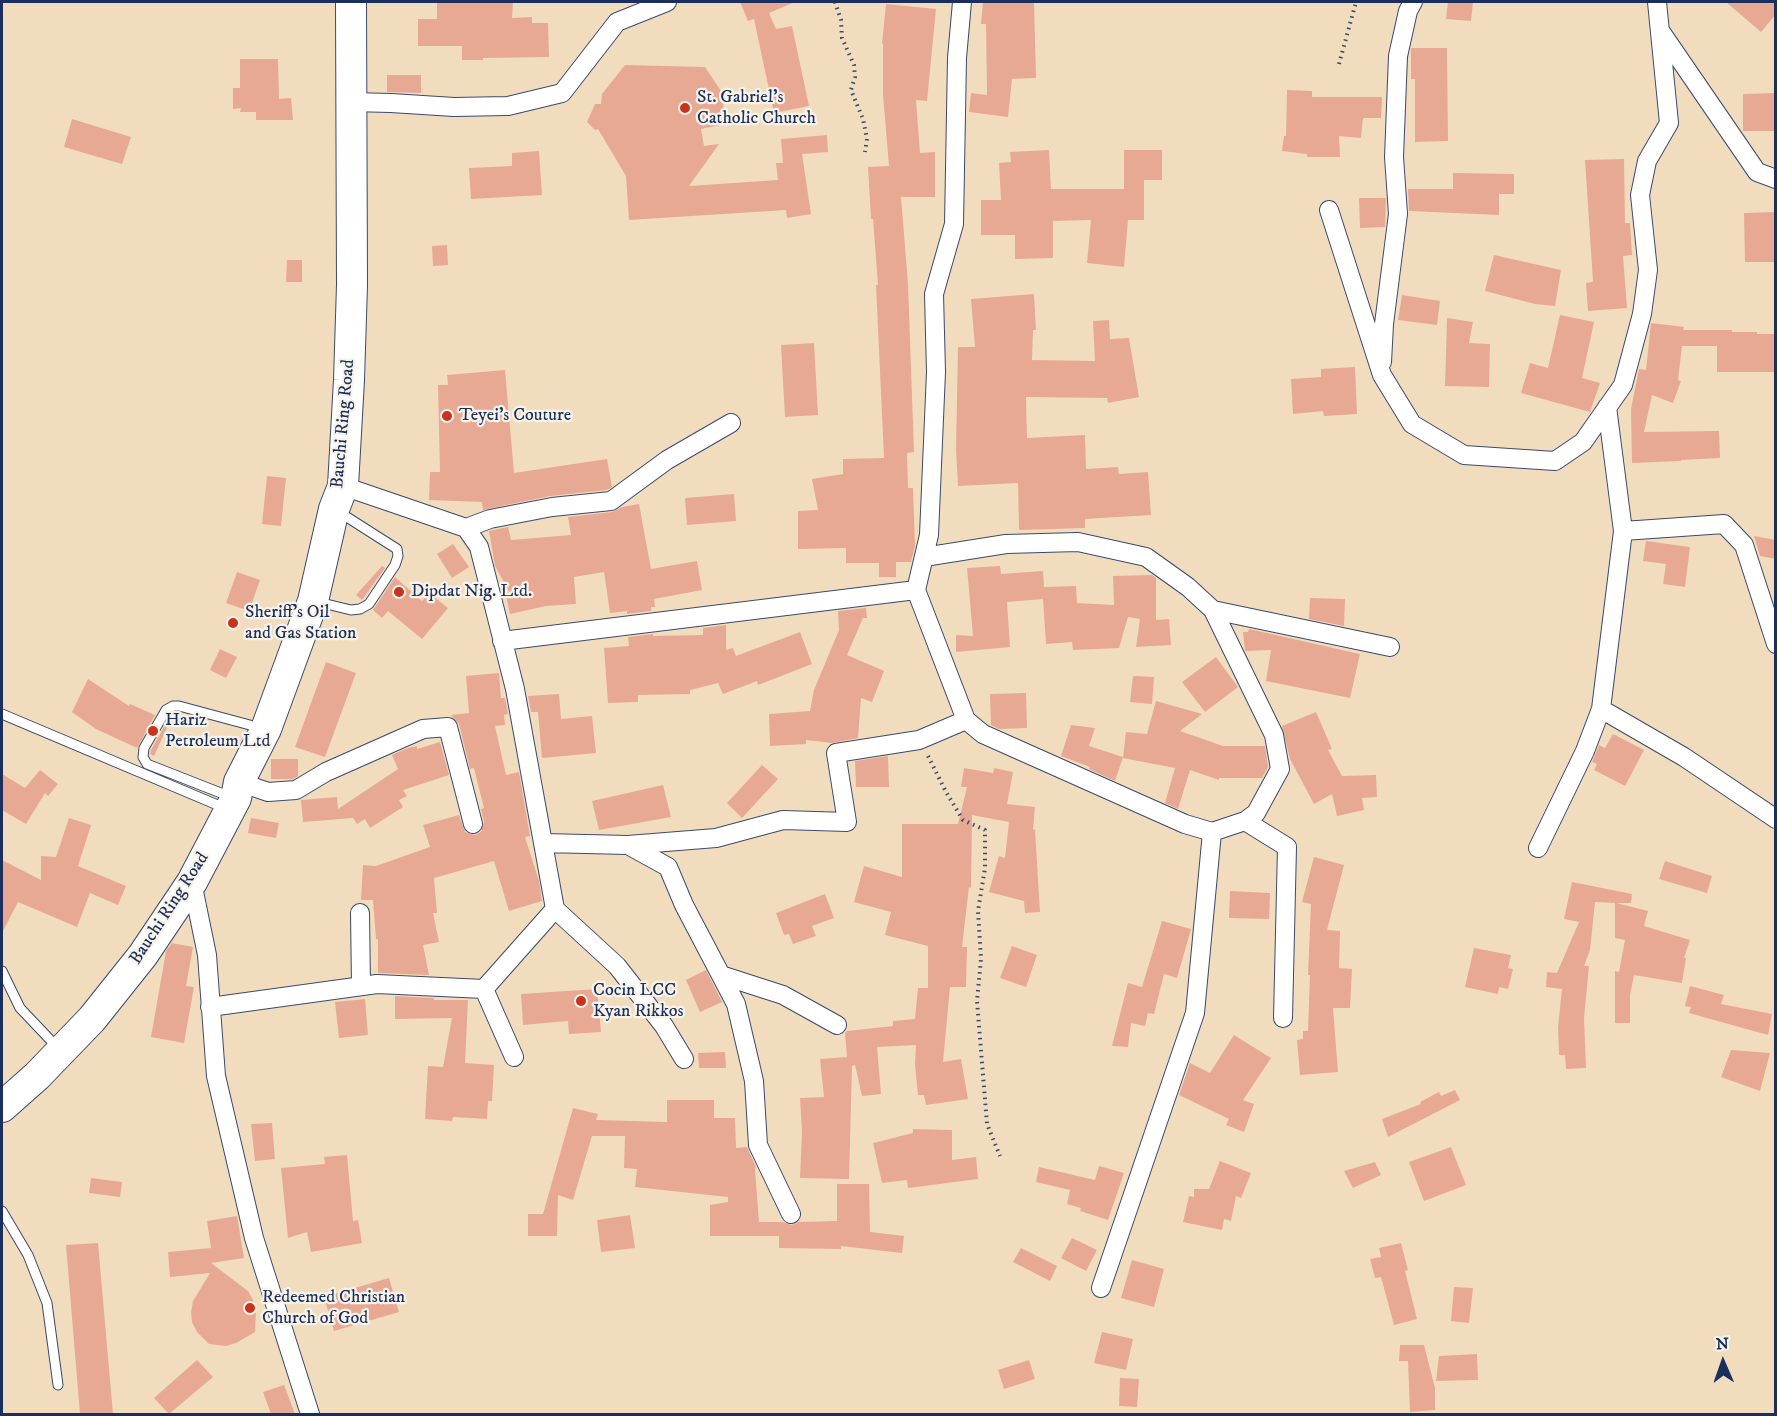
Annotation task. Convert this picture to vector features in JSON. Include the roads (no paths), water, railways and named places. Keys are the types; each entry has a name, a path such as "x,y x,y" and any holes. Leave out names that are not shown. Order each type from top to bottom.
{"main road":[{"name":"Bauchi Ring Road","path":"2,1107 37,1076 92,1019 143,955 192,882 266,729 313,601 338,497 350,380 351,2"}],"street":[{"path":"350,102 391,102 454,107 508,106 562,93 617,22 667,2"},
{"path":"924,557 1006,544 1078,542 1146,557 1188,587 1213,610 1274,735 1280,769 1256,813 1245,821 1212,832 1185,824 983,734 966,720 916,591 929,535 936,372 934,294 954,224 957,57 962,2"},
{"path":"1382,375 1384,324 1398,214 1394,157 1398,56 1408,11 1413,2"},
{"path":"1329,210 1382,375 1412,424 1464,455 1555,461 1583,442 1623,385 1642,314 1648,270 1640,195 1647,161 1669,123 1657,2"},
{"path":"1660,31 1757,172 1776,179"},
{"path":"1538,848 1585,751 1601,709 1623,531 1607,407"},
{"path":"338,497 466,528 490,519 552,507 611,501 667,460 731,423"},
{"path":"1623,531 1724,524 1744,545 1776,644"},
{"path":"466,528 478,547 515,689 555,909 617,966 664,1026 684,1059"},
{"path":"502,641 916,591"},
{"path":"1213,610 1390,647"},
{"path":"1601,709 1684,758 1776,819"},
{"path":"543,843 628,845 716,838 783,820 847,822 836,753 919,740 966,720"},
{"path":"235,797 296,790 326,772 423,729 448,727 473,824"},
{"path":"1245,821 1287,847 1283,1018"},
{"path":"1101,1288 1195,1013 1212,832"},
{"path":"628,845 668,867 684,905 736,1004 754,1081 758,1145 791,1214"},
{"path":"192,882 207,955 216,1076 254,1238 310,1414"},
{"path":"484,989 555,909"},
{"path":"360,913 361,986"},
{"path":"721,975 783,996 837,1025"},
{"path":"210,1007 377,984 484,989"},
{"path":"484,989 514,1057"}],"lane":[{"path":"313,601 351,610 360,609 369,604 395,565 398,556 397,549 338,497"},
{"path":"235,797 147,764 143,757 144,748 166,710 173,706 266,729"},
{"path":"2,714 235,797"},
{"path":"2,971 20,1008 61,1051"},
{"path":"2,1211 28,1255 47,1303 57,1386"}],"place":[{"name":"St. Gabriel's Catholic Church","path":"685,108"},
{"name":"Teyei's Couture","path":"447,416"},
{"name":"Dipdat Nig. Ltd.","path":"399,592"},
{"name":"Sheriff's Oil and Gas Station","path":"233,623"},
{"name":"Hariz Petroleum Ltd","path":"153,731"},
{"name":"Cocin LCC Kyan Rikkos","path":"581,1001"},
{"name":"Redeemed Christian Church of God","path":"250,1308"}]}
